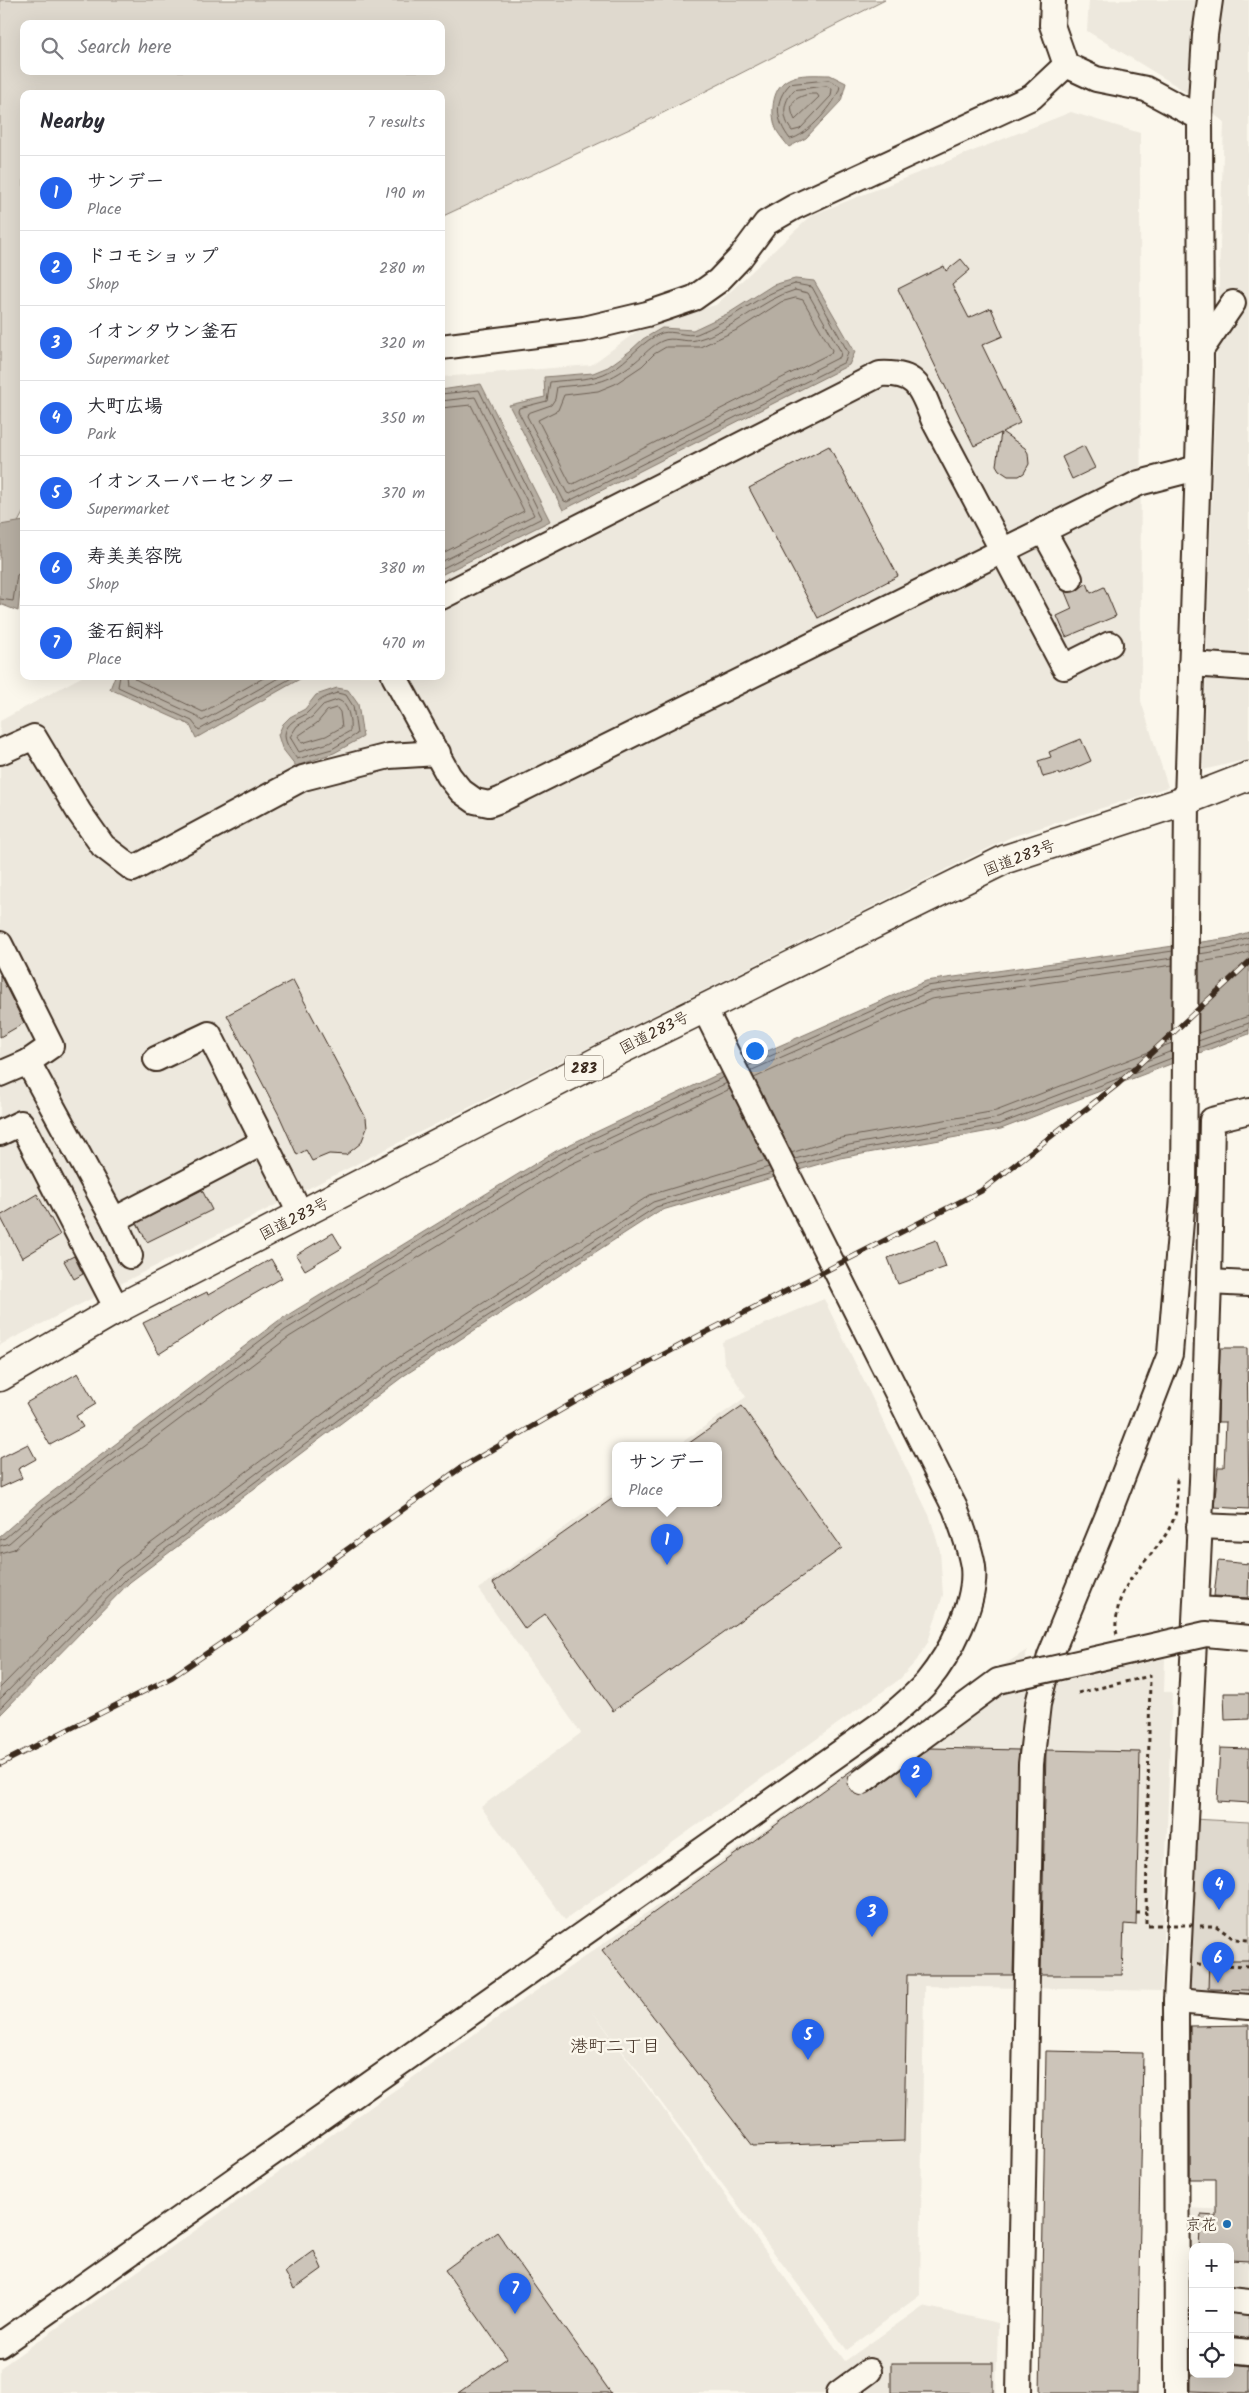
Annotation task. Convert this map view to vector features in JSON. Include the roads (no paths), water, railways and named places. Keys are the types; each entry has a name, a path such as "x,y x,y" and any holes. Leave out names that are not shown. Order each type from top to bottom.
{"highway":[{"name":"国道283号","path":"0,1377 117,1309 704,1008 1006,859 1187,800 1249,776"}],"street":[{"path":"1053,0 1052,25 1066,65 1096,79 1146,89 1200,118"},
{"path":"1019,2393 1031,1764 1038,1704 1050,1656 1108,1516 1170,1354 1184,1185 1187,800 1200,350 1200,118 1205,35 1210,0"},
{"path":"445,346 584,329 647,314 694,298 718,281 740,258 766,223 794,207 1032,97 1066,65"},
{"path":"1200,350 1233,303"},
{"path":"445,595 880,374 897,373 911,379 920,389 934,421 1064,667 1110,644"},
{"path":"396,680 449,776 462,791 475,801 489,804 1139,483 1198,468"},
{"path":"1043,530 1070,580"},
{"path":"1191,664 1249,668"},
{"path":"0,752 34,737 79,812 103,846 133,869 303,778 389,756 438,753"},
{"path":"0,944 51,1046 28,1062 0,1074"},
{"path":"0,2345 885,1721 927,1682 945,1657 961,1627 970,1596 973,1568 968,1545 955,1508 704,1008"},
{"path":"156,1059 209,1034 301,1215"},
{"path":"28,1062 114,1220 130,1256"},
{"path":"1177,2393 1185,2346 1176,2001 1196,1609 1209,1282 1212,1120 1249,1111"},
{"path":"0,1133 21,1123 117,1309"},
{"path":"114,1220 264,1142"},
{"path":"1209,1282 1249,1284"},
{"path":"1199,1526 1249,1528"},
{"path":"1196,1609 1249,1612"},
{"path":"861,1782 998,1681 1206,1634 1249,1638"},
{"path":"1176,2001 1249,2007"},
{"path":"1234,2300 1249,2302"},
{"path":"1234,2350 1249,2352"},
{"path":"839,2393 869,2371 868,2393"}],"water":[{"path":"830,75 846,83 841,101 806,138 789,147 777,131 773,118 773,103 778,90 787,80 797,76"},
{"path":"795,279 814,281 855,352 849,365 563,510 509,405 545,397 544,377 593,373 608,367 643,339 662,328 693,330 729,313 773,285"},
{"path":"481,384 550,521 445,573 445,389"},
{"path":"20,522 20,592 18,611 0,604 0,525"},
{"path":"113,680 298,680 196,738 190,725 110,689"},
{"path":"337,688 348,690 358,704 363,737 334,753 296,766 282,748 278,735 283,724 290,717 305,709 316,695"},
{"path":"1249,932 1249,1034 1001,1129 840,1158 659,1211 405,1375 130,1582 0,1715 0,1536 39,1502 278,1321 556,1151 763,1053 926,981 1230,938"}],"railway":[{"path":"0,1764 172,1677 267,1612 338,1556 459,1469 578,1400 981,1191 1118,1084 1249,962"}],"place":[{"name":"サンデー","path":"667,1565"},
{"name":"ドコモショップ","path":"916,1798"},
{"name":"大町広場","path":"1219,1910"},
{"name":"イオンタウン釜石","path":"872,1937"},
{"name":"寿美美容院","path":"1218,1983"},
{"name":"イオンスーパーセンター","path":"808,2060"},
{"name":"京花","path":"1227,2224"},
{"name":"釜石飼料","path":"515,2314"}],"district":[{"name":"港町二丁目","path":"615,2046"}]}
